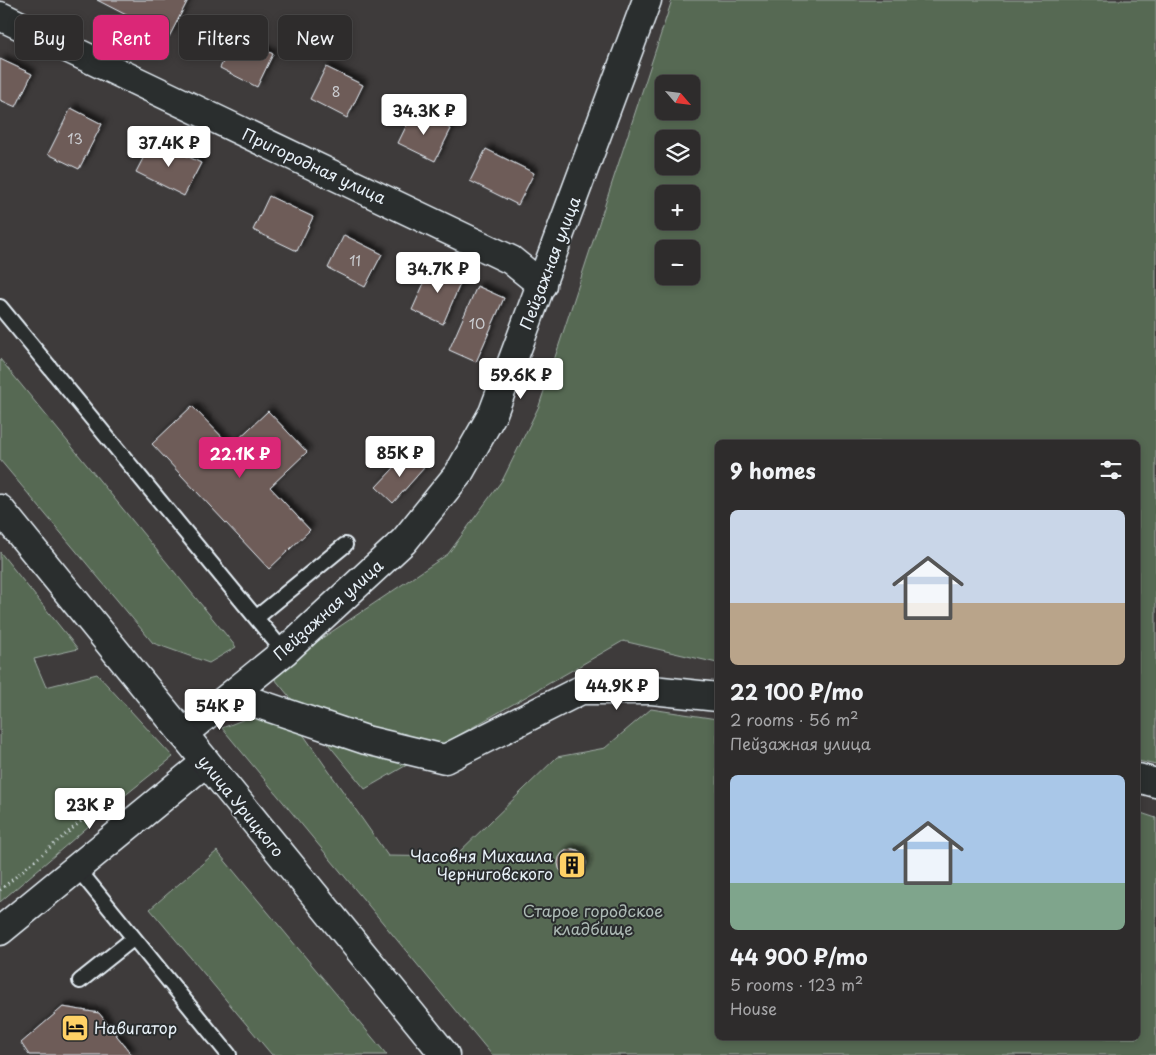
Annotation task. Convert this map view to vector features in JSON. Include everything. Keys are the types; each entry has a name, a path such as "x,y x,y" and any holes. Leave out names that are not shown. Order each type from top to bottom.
{"street":[{"name":"Пейзажная улица","path":"182,734 284,652 404,541 459,473 493,413 647,0"},
{"name":"Пригородная улица","path":"0,16 511,260 542,285"},
{"name":"улица Урицкого","path":"0,509 445,1055"},
{"path":"232,695 366,740 445,759 581,690 652,690 715,697"},
{"path":"0,931 206,762"},
{"path":"1140,779 1156,783"}],"lane":[{"path":"0,307 284,652"},
{"path":"256,618 345,545"},
{"path":"77,868 229,1055"},
{"path":"80,981 134,938"}],"path":[{"path":"0,890 100,806"}],"green space":[{"path":"672,0 1156,0 1156,765 1140,761 1140,440 715,440 715,663 623,641 365,789 270,673 448,554 503,479 539,406"},
{"path":"0,359 236,647 209,663 153,643 0,460"},
{"path":"0,552 78,649 34,659 46,687 97,674 173,757 118,801 0,902"},
{"name":"Старое городское кладбище","path":"651,709 715,719 715,1040 1140,1040 1140,813 1156,818 1156,1055 492,1055 222,728 255,715 298,727 388,856 454,857 557,757 605,748"},
{"path":"217,851 387,1055 272,1055 150,909"}],"building":[{"path":"97,0 188,0 169,37 169,15 126,15"},
{"path":"268,51 273,54 257,87 220,68 224,60 268,60"},
{"path":"0,59 32,74 16,107 0,100"},
{"path":"326,67 363,85 347,118 310,99"},
{"path":"71,108 102,124 79,169 48,154"},
{"path":"414,110 451,129 435,161 398,143"},
{"path":"153,139 201,163 184,196 136,172"},
{"path":"486,149 534,173 518,205 470,181"},
{"path":"269,196 313,217 297,251 253,230"},
{"path":"344,235 382,254 365,287 328,268"},
{"path":"433,263 463,277 443,324 412,310"},
{"path":"477,286 504,298 476,362 449,350"},
{"path":"192,406 231,446 268,411 307,452 270,487 310,530 269,569 152,444"},
{"path":"408,453 424,468 393,503 376,487"},
{"name":"Часовня Михаила Черниговского","path":"572,849 582,853 586,863 582,873 572,877 562,873 558,863 562,853"},
{"name":"Навигатор","path":"63,1007 99,1013 132,1055 29,1055 21,1043"}],"place":[{"name":"Часовня Михаила Черниговского","path":"572,865"},
{"name":"Навигатор","path":"75,1028"}]}
